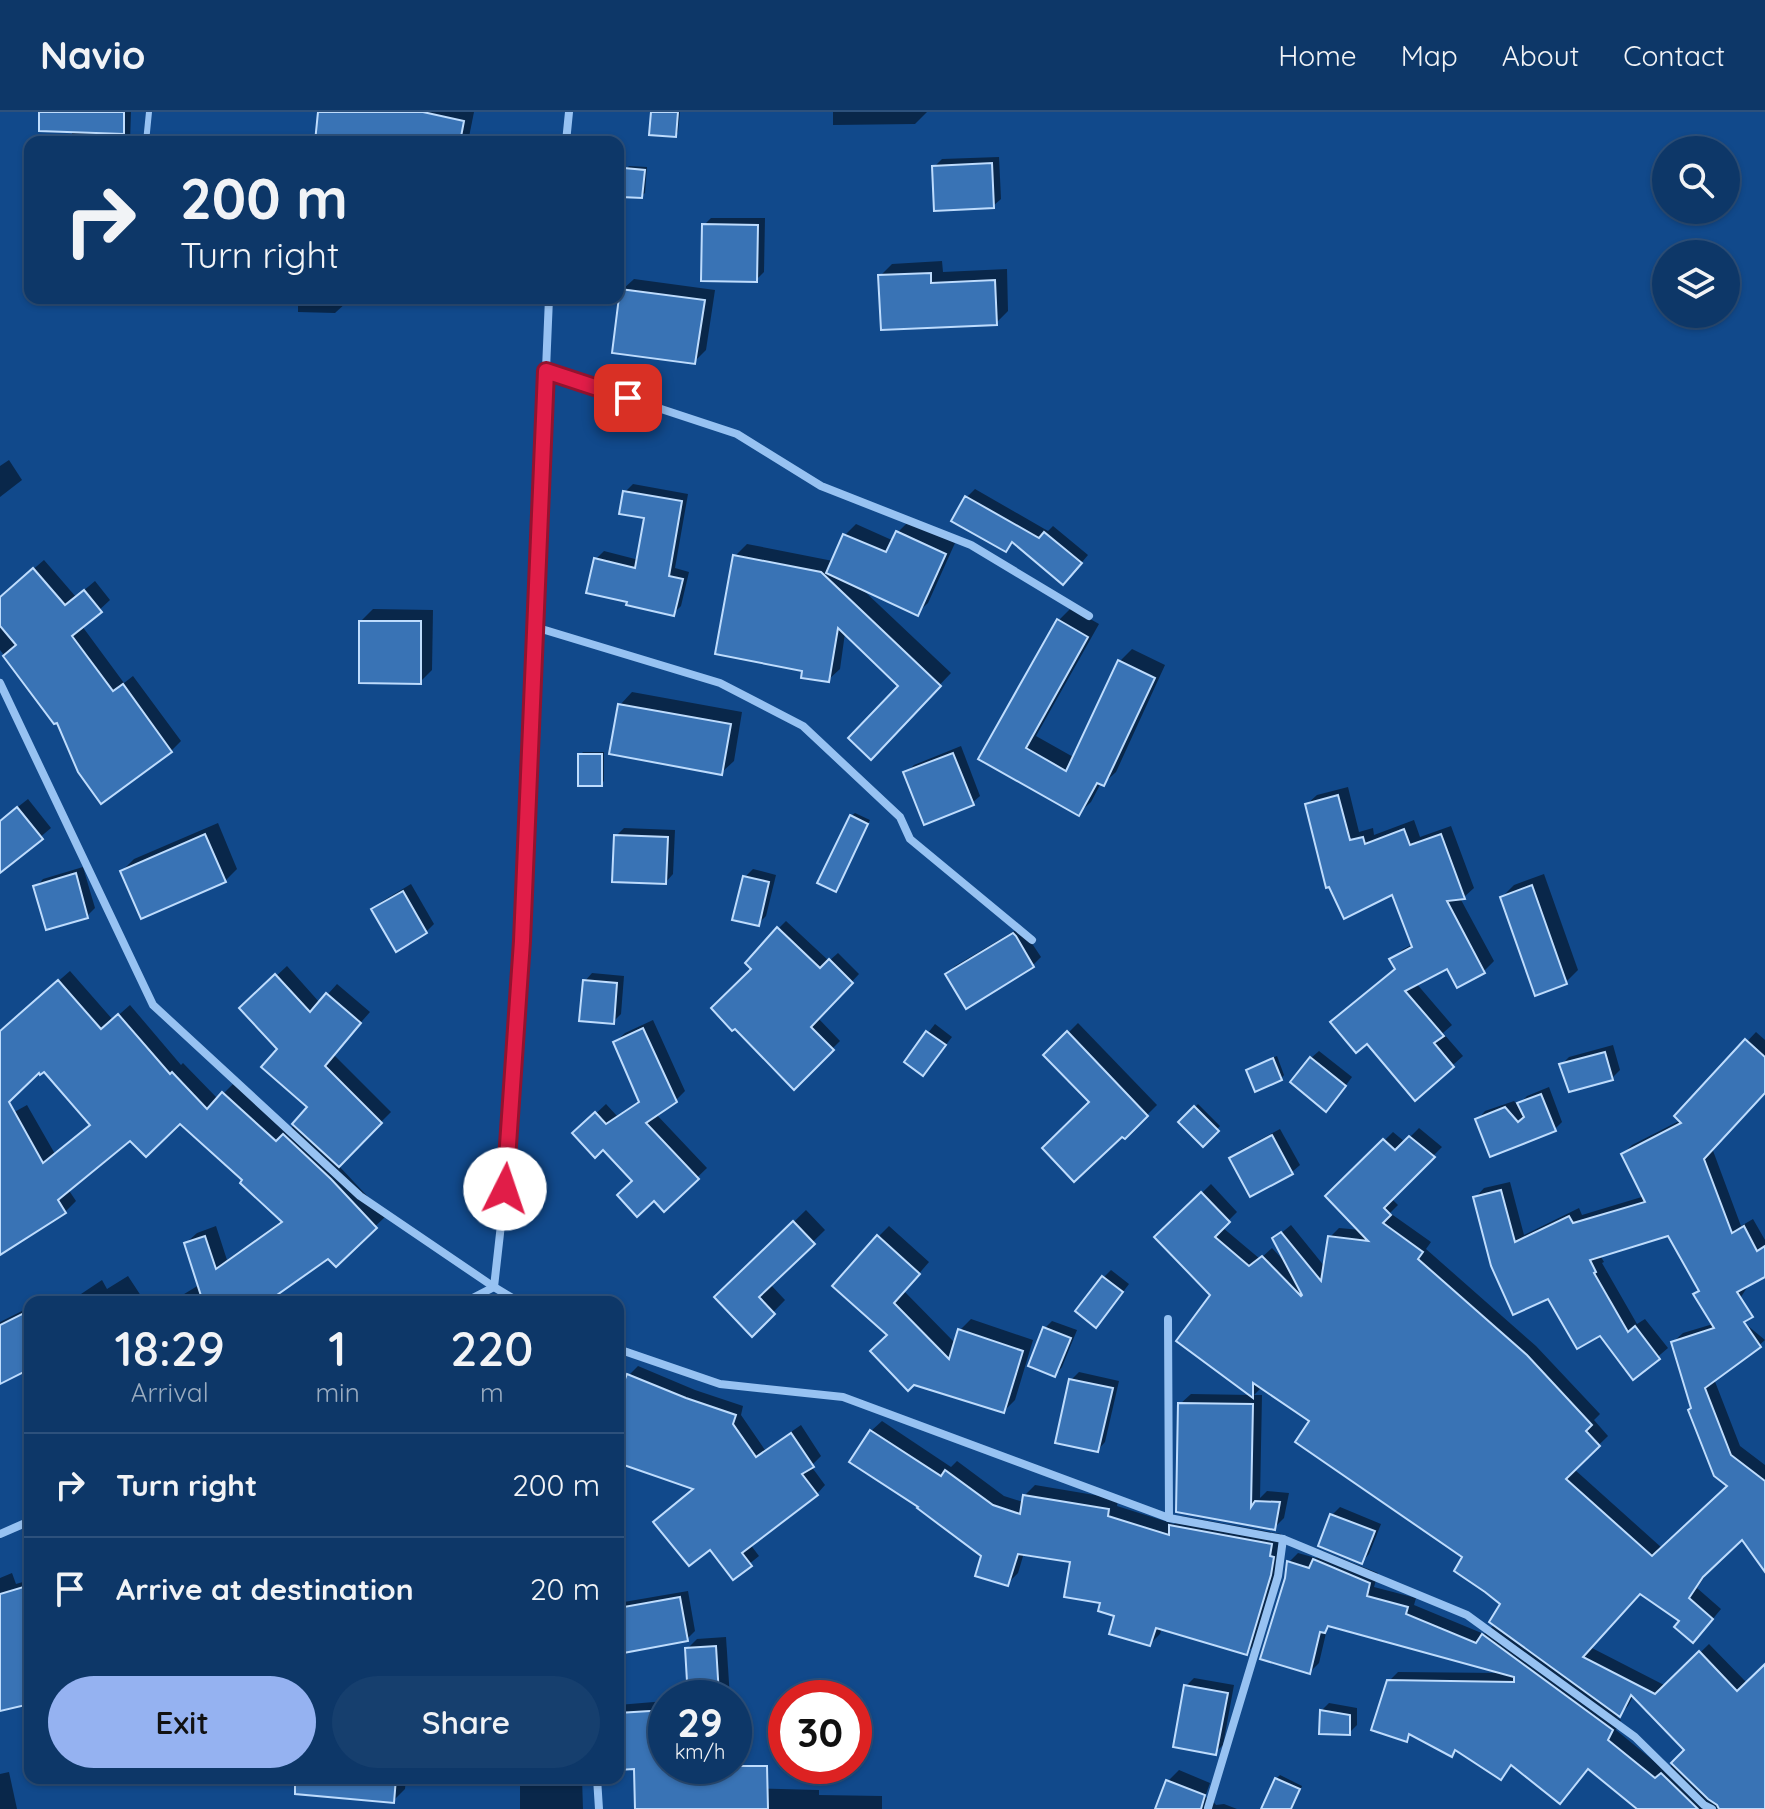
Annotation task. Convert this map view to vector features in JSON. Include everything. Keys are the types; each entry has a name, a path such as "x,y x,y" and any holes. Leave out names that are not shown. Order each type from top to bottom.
{"street":[{"path":"567,136 569,112"},
{"path":"494,1287 505,1189 522,941 549,304"},
{"path":"546,371 737,434 821,486 971,545 1089,616"},
{"path":"535,627 720,683 803,726 900,817 910,839 1032,940"},
{"path":"0,683 153,1005 360,1196 509,1296"},
{"path":"477,1296 494,1287"},
{"path":"1168,1319 1169,1518"},
{"path":"624,1351 720,1384 843,1397 1169,1518 1283,1539 1467,1615 1635,1737 1704,1805 1712,1809"},
{"path":"0,1534 24,1524"},
{"path":"1208,1808 1278,1576 1283,1539"},
{"path":"597,1784 599,1809"}],"lane":[{"path":"147,136 149,112"}],"building":[{"path":"39,112 124,112 124,134 39,131"},
{"path":"318,112 423,112 464,121 461,136 316,136"},
{"path":"651,112 678,112 676,137 649,135"},
{"path":"992,163 994,208 934,211 932,166"},
{"path":"624,168 645,170 642,198 624,197"},
{"path":"702,224 758,225 757,282 701,281"},
{"path":"931,273 931,283 995,280 997,325 881,330 878,275"},
{"path":"624,290 705,300 695,364 612,353 618,304 624,304"},
{"path":"623,491 682,501 669,576 683,579 674,616 586,593 594,558 635,568 644,518 619,514"},
{"path":"965,496 1039,538 1044,532 1082,563 1063,585 1012,542 1006,552 951,521"},
{"path":"896,531 946,554 918,616 826,573 843,534 886,552"},
{"path":"733,555 821,572 941,686 871,760 848,738 898,686 838,628 829,682 801,678 802,671 715,654"},
{"path":"33,568 65,605 84,590 102,612 72,636 113,691 123,684 172,752 101,804 78,772 57,723 54,724 3,656 16,645 0,626 0,597"},
{"path":"1057,619 1088,637 1026,748 1066,771 1118,660 1155,678 1104,786 1097,783 1079,816 978,759"},
{"path":"359,621 421,621 421,684 359,683"},
{"path":"618,704 731,724 722,775 609,754"},
{"path":"953,753 974,805 924,825 903,772"},
{"path":"578,754 602,754 602,786 578,786"},
{"path":"1338,795 1350,840 1363,837 1365,844 1404,829 1410,845 1441,834 1465,899 1447,901 1485,973 1457,988 1447,969 1405,991 1444,1036 1434,1043 1454,1067 1415,1101 1367,1044 1356,1053 1330,1022 1395,969 1389,959 1412,947 1392,895 1344,919 1329,887 1326,888 1305,804"},
{"path":"17,807 43,839 0,873 0,821"},
{"path":"850,815 868,824 836,892 817,883"},
{"path":"205,834 226,882 141,919 120,871"},
{"path":"614,835 668,837 666,884 612,882"},
{"path":"76,873 88,918 46,930 33,886"},
{"path":"743,876 769,882 759,926 732,920"},
{"path":"1532,885 1567,984 1535,996 1500,897"},
{"path":"403,891 427,933 396,952 371,909"},
{"path":"777,927 820,968 829,959 853,983 811,1027 834,1050 794,1090 711,1008 751,969 745,963"},
{"path":"1013,933 1034,967 966,1009 945,974"},
{"path":"275,974 310,1012 326,993 361,1023 325,1066 382,1123 339,1167 292,1124 307,1107 261,1067 277,1049 239,1008"},
{"path":"58,980 101,1029 118,1014 170,1074 172,1072 207,1109 222,1092 276,1141 283,1134 377,1228 336,1267 328,1259 276,1296 201,1296 184,1243 205,1236 216,1269 282,1222 240,1183 242,1180 180,1124 146,1157 130,1141 58,1200 66,1213 0,1255 0,1031","holes":["44,1072 90,1125 43,1163 9,1102 39,1073"]},
{"path":"583,980 617,983 614,1024 579,1021"},
{"path":"643,1028 677,1102 646,1123 699,1179 664,1212 654,1201 637,1217 617,1195 632,1181 603,1150 595,1158 572,1133 595,1112 606,1124 639,1102 613,1042"},
{"path":"926,1031 946,1045 923,1076 904,1062"},
{"path":"1067,1031 1148,1116 1074,1182 1042,1148 1089,1102 1043,1055"},
{"path":"1745,1039 1765,1057 1765,1093 1704,1159 1732,1233 1744,1226 1757,1251 1765,1246 1765,1277 1737,1292 1753,1317 1744,1322 1761,1347 1705,1388 1731,1455 1765,1481 1765,1572 1742,1540 1703,1577 1689,1598 1713,1619 1693,1643 1674,1627 1679,1621 1640,1594 1583,1657 1655,1694 1699,1651 1737,1691 1765,1664 1765,1809 1719,1809 1671,1763 1684,1750 1631,1695 1620,1717 1489,1622 1500,1604 1454,1571 1462,1557 1295,1442 1309,1421 1253,1383 1253,1398 1176,1341 1210,1295 1154,1237 1201,1192 1230,1222 1215,1237 1249,1266 1262,1256 1301,1296 1272,1238 1281,1232 1321,1281 1328,1236 1368,1241 1325,1196 1383,1139 1395,1150 1409,1136 1435,1157 1384,1208 1391,1215 1383,1223 1423,1252 1418,1259 1527,1355 1592,1425 1586,1431 1600,1446 1566,1479 1652,1556 1727,1486 1714,1476 1688,1410 1691,1408 1671,1342 1714,1328 1693,1294 1699,1291 1668,1236 1590,1260 1594,1273 1628,1332 1635,1326 1660,1359 1633,1380 1600,1336 1577,1349 1548,1299 1513,1315 1491,1266 1473,1197 1501,1190 1515,1242 1569,1216 1573,1223 1645,1202 1621,1154 1681,1123 1674,1116"},
{"path":"1605,1052 1613,1080 1569,1092 1559,1064"},
{"path":"1310,1057 1346,1086 1326,1112 1290,1082"},
{"path":"1273,1058 1282,1080 1255,1092 1246,1070"},
{"path":"1541,1094 1556,1131 1490,1157 1475,1119 1505,1107 1518,1122 1524,1117 1517,1103"},
{"path":"1194,1106 1219,1131 1203,1147 1178,1122"},
{"path":"1272,1135 1293,1174 1250,1197 1229,1158"},
{"path":"793,1221 815,1244 759,1297 775,1314 752,1337 714,1297"},
{"path":"877,1235 920,1274 894,1303 949,1359 958,1329 1023,1351 1004,1413 914,1385 908,1391 870,1351 887,1335 832,1286"},
{"path":"1102,1276 1123,1292 1096,1328 1075,1311"},
{"path":"24,1313 24,1372 0,1384 0,1325"},
{"path":"1043,1327 1071,1338 1055,1377 1028,1366"},
{"path":"627,1374 736,1415 733,1424 756,1457 791,1433 814,1467 802,1474 818,1495 742,1553 752,1566 733,1580 710,1550 689,1566 653,1522 693,1489 624,1465 624,1382"},
{"path":"1069,1379 1113,1388 1098,1452 1055,1443"},
{"path":"1178,1403 1253,1404 1251,1507 1255,1501 1280,1502 1275,1530 1176,1512"},
{"path":"870,1430 941,1476 945,1470 993,1505 1020,1514 1023,1495 1109,1509 1108,1516 1169,1535 1169,1525 1272,1544 1270,1556 1274,1557 1271,1575 1247,1655 1156,1628 1150,1646 1109,1634 1114,1616 1098,1611 1100,1603 1064,1597 1070,1562 1018,1554 1008,1586 975,1576 981,1556 918,1507 849,1462"},
{"path":"1330,1514 1375,1531 1362,1564 1318,1546"},
{"path":"1313,1559 1370,1583 1367,1596 1408,1607 1406,1614 1476,1643 1482,1634 1613,1730 1608,1740 1655,1778 1661,1773 1698,1809 1637,1809 1588,1769 1560,1804 1511,1765 1501,1780 1455,1750 1452,1757 1409,1734 1407,1742 1371,1730 1387,1680 1514,1682 1514,1677 1328,1626 1325,1633 1320,1632 1310,1674 1260,1659 1285,1578 1287,1561 1309,1568"},
{"path":"24,1587 24,1705 0,1711 0,1594"},
{"path":"680,1597 688,1641 624,1653 624,1607"},
{"path":"716,1646 718,1680 687,1680 685,1648"},
{"path":"1184,1685 1228,1693 1216,1755 1173,1747"},
{"path":"1320,1710 1350,1715 1350,1735 1319,1734"},
{"path":"648,1711 648,1784 752,1784 752,1766 767,1766 768,1809 635,1809 634,1769 624,1770 624,1713"},
{"path":"1275,1778 1300,1789 1291,1809 1261,1809"},
{"path":"1166,1780 1205,1795 1201,1809 1155,1809"},
{"path":"295,1784 396,1784 394,1803 295,1794"}],"route":[{"path":"505,1189 522,941 546,371 628,398"}]}
